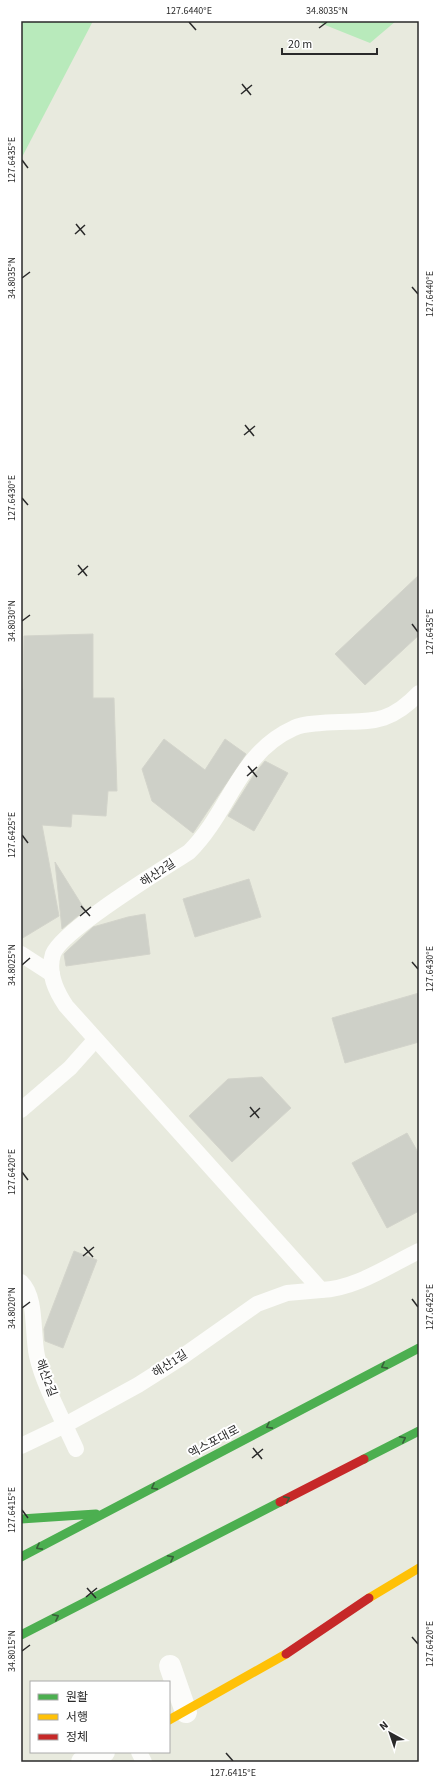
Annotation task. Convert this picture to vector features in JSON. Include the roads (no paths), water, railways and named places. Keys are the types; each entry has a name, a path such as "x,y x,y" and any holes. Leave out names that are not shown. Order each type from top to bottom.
{"main road":[{"name":"엑스포대로","path":"21,1557 419,1348"},
{"path":"21,1635 419,1431"},
{"path":"21,1519 103,1514"},
{"path":"177,1716 277,1660 388,1585 419,1568"}],"street":[{"path":"170,1666 177,1716"},
{"path":"82,1762 102,1753"}],"lane":[{"name":"해산2길","path":"95,1040 66,1006 53,984 52,956 56,947 84,923 189,852 199,842 210,826 251,760 276,739 295,728 308,724 376,720 388,717 399,711 419,693"},
{"path":"21,954 52,974"},
{"path":"21,1110 70,1068 95,1040 321,1290"},
{"name":"해산1길","path":"21,1446 65,1425 164,1369 257,1304 286,1293 333,1290 347,1286 419,1250"},
{"name":"해산2길","path":"21,1282 30,1294 36,1355 40,1369 76,1449"},
{"path":"140,1753 144,1762"}]}
